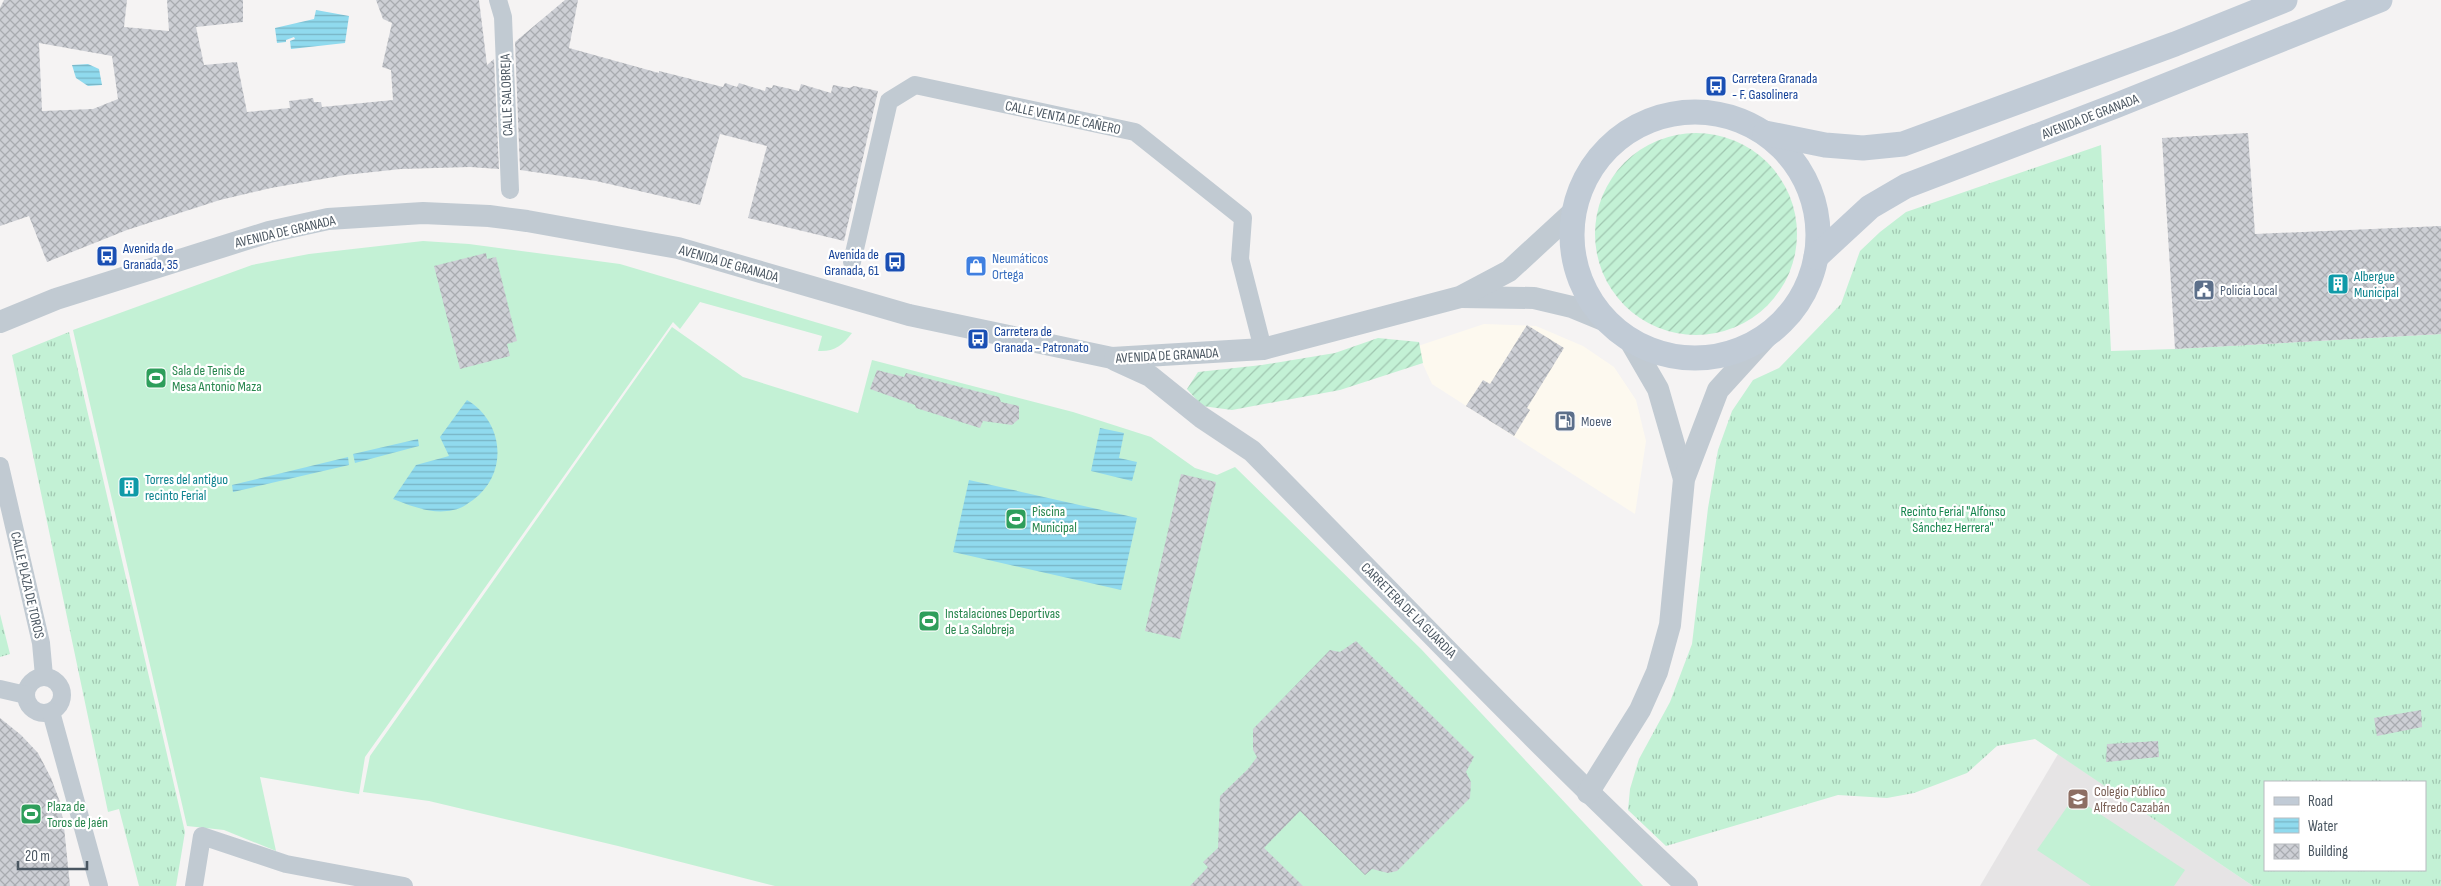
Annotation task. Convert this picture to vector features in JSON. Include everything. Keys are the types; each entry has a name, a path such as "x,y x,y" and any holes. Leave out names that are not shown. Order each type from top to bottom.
{"main road":[{"path":"1762,132 1789,156 1808,186 1818,221 1816,257 1810,280 1799,302 1786,319 1768,334 1751,346 1731,353 1689,359 1654,352 1629,340 1606,321 1593,306 1576,270 1571,231 1573,212 1579,192 1598,158 1618,139 1646,122 1675,114 1705,113 1725,116 1762,132 1825,145 1863,148 1903,144 2166,48 2285,0"},
{"name":"AVENIDA DE GRANADA","path":"1816,257 1870,207 1906,186 2106,110 2380,0"}],"street":[{"name":"CALLE SALOBREJA","path":"498,0 503,17 510,190"},
{"name":"CALLE VENTA DE CAÑERO","path":"852,262 890,101 915,85 1135,132 1243,218 1240,259 1263,349"},
{"name":"AVENIDA DE GRANADA","path":"0,322 56,299 268,232 328,219 423,213 508,218 678,248 909,315 1112,358 1263,349 1460,297 1509,271 1573,212"},
{"name":"AVENIDA DE GRANADA","path":"1460,297 1534,298 1572,307 1606,321"},
{"path":"1588,793 1640,710 1657,672 1670,625 1684,479 1718,390 1768,334"},
{"path":"1629,340 1658,389 1684,479"},
{"name":"CARRETERA DE LA GUARDIA","path":"1112,358 1150,376 1201,417 1252,451 1588,793 1687,886"},
{"name":"CALLE PLAZA DE TOROS","path":"0,466 41,643 44,676"},
{"path":"44,676 55,680 62,688 60,705 51,712 34,710 27,701 26,695 30,683 44,676"},
{"path":"0,690 26,695"},
{"path":"51,712 99,886"},
{"path":"194,886 202,836 286,864 404,886"}],"shaded area":[{"name":"Moeve","path":"1484,324 1536,326 1583,346 1614,367 1636,400 1646,441 1635,514 1432,384 1415,347"},
{"name":"Colegio Público Alfredo Cazabán","path":"2058,754 2253,886 1980,886"}],"green space":[{"path":"1686,133 1706,133 1725,137 1744,145 1760,156 1774,170 1785,186 1793,205 1797,234 1793,263 1785,282 1774,298 1760,312 1744,323 1725,331 1706,335 1686,335 1667,331 1648,323 1632,312 1618,298 1607,282 1599,263 1595,244 1595,224 1599,205 1607,186 1618,170 1632,156 1648,145 1667,137"},
{"name":"Recinto Ferial \"Alfonso Sánchez Herrera\"","path":"2101,145 2111,351 2441,334 2441,886 2253,886 2035,739 1997,746 1967,773 1914,793 1887,798 1838,795 1666,846 1628,810 1630,789 1639,759 1670,702 1692,644 1708,508 1718,450 1732,411 1753,380 1779,368 1841,304 1860,251 1880,232 1906,212"},
{"path":"423,241 469,244 620,264 852,333 837,347 818,351 822,336 700,302 680,329 673,322 365,757 359,794 260,777 276,851 224,830 187,826 73,330 252,265 309,254"},
{"name":"Instalaciones Deportivas de La Salobreja","path":"672,327 743,377 858,413 872,360 1073,412 1151,437 1195,468 1217,475 1235,467 1421,649 1643,886 775,886 429,801 363,792 370,756"},
{"path":"69,332 185,832 176,886 139,886 119,809 108,812 12,355"},
{"path":"1378,338 1419,342 1423,363 1340,390 1232,410 1202,406 1187,389 1198,372 1262,365 1335,353"},
{"path":"0,614 10,654 0,657"},
{"path":"2074,797 2185,870 2174,886 2091,886 2037,850"}],"water":[{"path":"316,10 349,16 345,43 291,49 290,41 295,39 294,37 286,40 286,42 277,43 275,28 314,19"},
{"path":"88,64 99,69 102,85 88,86 76,78 72,65"},
{"path":"467,400 489,421 495,434 497,462 485,489 464,506 445,511 422,509 393,499 416,465 449,456 440,437"},
{"path":"1100,428 1124,433 1119,458 1137,462 1132,481 1091,471"},
{"path":"418,439 419,446 355,463 353,454"},
{"path":"348,457 349,465 233,492 232,485"},
{"path":"969,480 1137,518 1121,590 953,552"}],"building":[{"path":"4,0 127,0 124,27 169,31 167,0 243,0 243,22 196,27 204,65 237,62 247,112 290,108 289,101 313,98 314,102 321,102 322,107 393,100 391,70 382,67 392,23 383,19 376,0 479,0 487,65 494,59 499,169 470,167 401,169 345,175 271,188 220,200 127,230 47,262 29,216 0,226 0,8","holes":["39,43 112,56 118,99 93,109 42,111"]},
{"path":"565,0 578,0 569,48 659,73 659,71 723,87 725,83 737,87 739,83 765,91 766,87 772,88 773,85 799,91 801,84 831,93 833,85 849,88 854,86 878,91 844,241 748,218 767,146 720,134 700,205 596,181 520,170 515,42"},
{"path":"2248,133 2255,234 2441,226 2441,334 2175,349 2162,138"},
{"path":"486,253 487,259 496,257 517,341 507,344 510,356 460,369 434,266"},
{"path":"1527,325 1564,348 1527,408 1530,410 1514,436 1466,406 1483,380 1490,384"},
{"path":"877,370 904,377 906,373 999,397 1001,402 1019,406 1019,419 1012,425 983,421 980,428 916,408 915,405 870,389"},
{"path":"1181,474 1216,482 1180,639 1145,631"},
{"path":"1356,641 1474,757 1466,772 1471,782 1470,798 1397,871 1388,873 1372,869 1365,875 1300,811 1264,848 1303,886 1190,886 1208,867 1203,862 1218,848 1220,796 1248,769 1257,757 1253,750 1253,729 1330,650 1340,652"},
{"path":"2421,710 2422,727 2377,736 2374,718"},
{"name":"Plaza de Toros de Jaén","path":"0,718 21,735 38,753 51,778 60,802 70,886 0,886"},
{"path":"2158,741 2159,757 2106,762 2107,744"}],"place":[{"name":"Carretera Granada - F. Gasolinera","path":"1716,86"},
{"name":"Avenida de Granada, 35","path":"107,256"},
{"name":"Avenida de Granada, 61","path":"895,262"},
{"name":"Neumáticos Ortega","path":"976,266"},
{"name":"Albergue Municipal","path":"2338,284"},
{"name":"Policía Local","path":"2204,290"},
{"name":"Carretera de Granada - Patronato","path":"978,339"},
{"name":"Sala de Tenis de Mesa Antonio Maza","path":"156,378"},
{"name":"Moeve","path":"1565,421"},
{"name":"Torres del antiguo recinto Ferial","path":"129,487"},
{"name":"Piscina Municipal","path":"1016,519"},
{"name":"Instalaciones Deportivas de La Salobreja","path":"929,621"},
{"name":"Colegio Público Alfredo Cazabán","path":"2078,799"},
{"name":"Plaza de Toros de Jaén","path":"31,814"}]}
